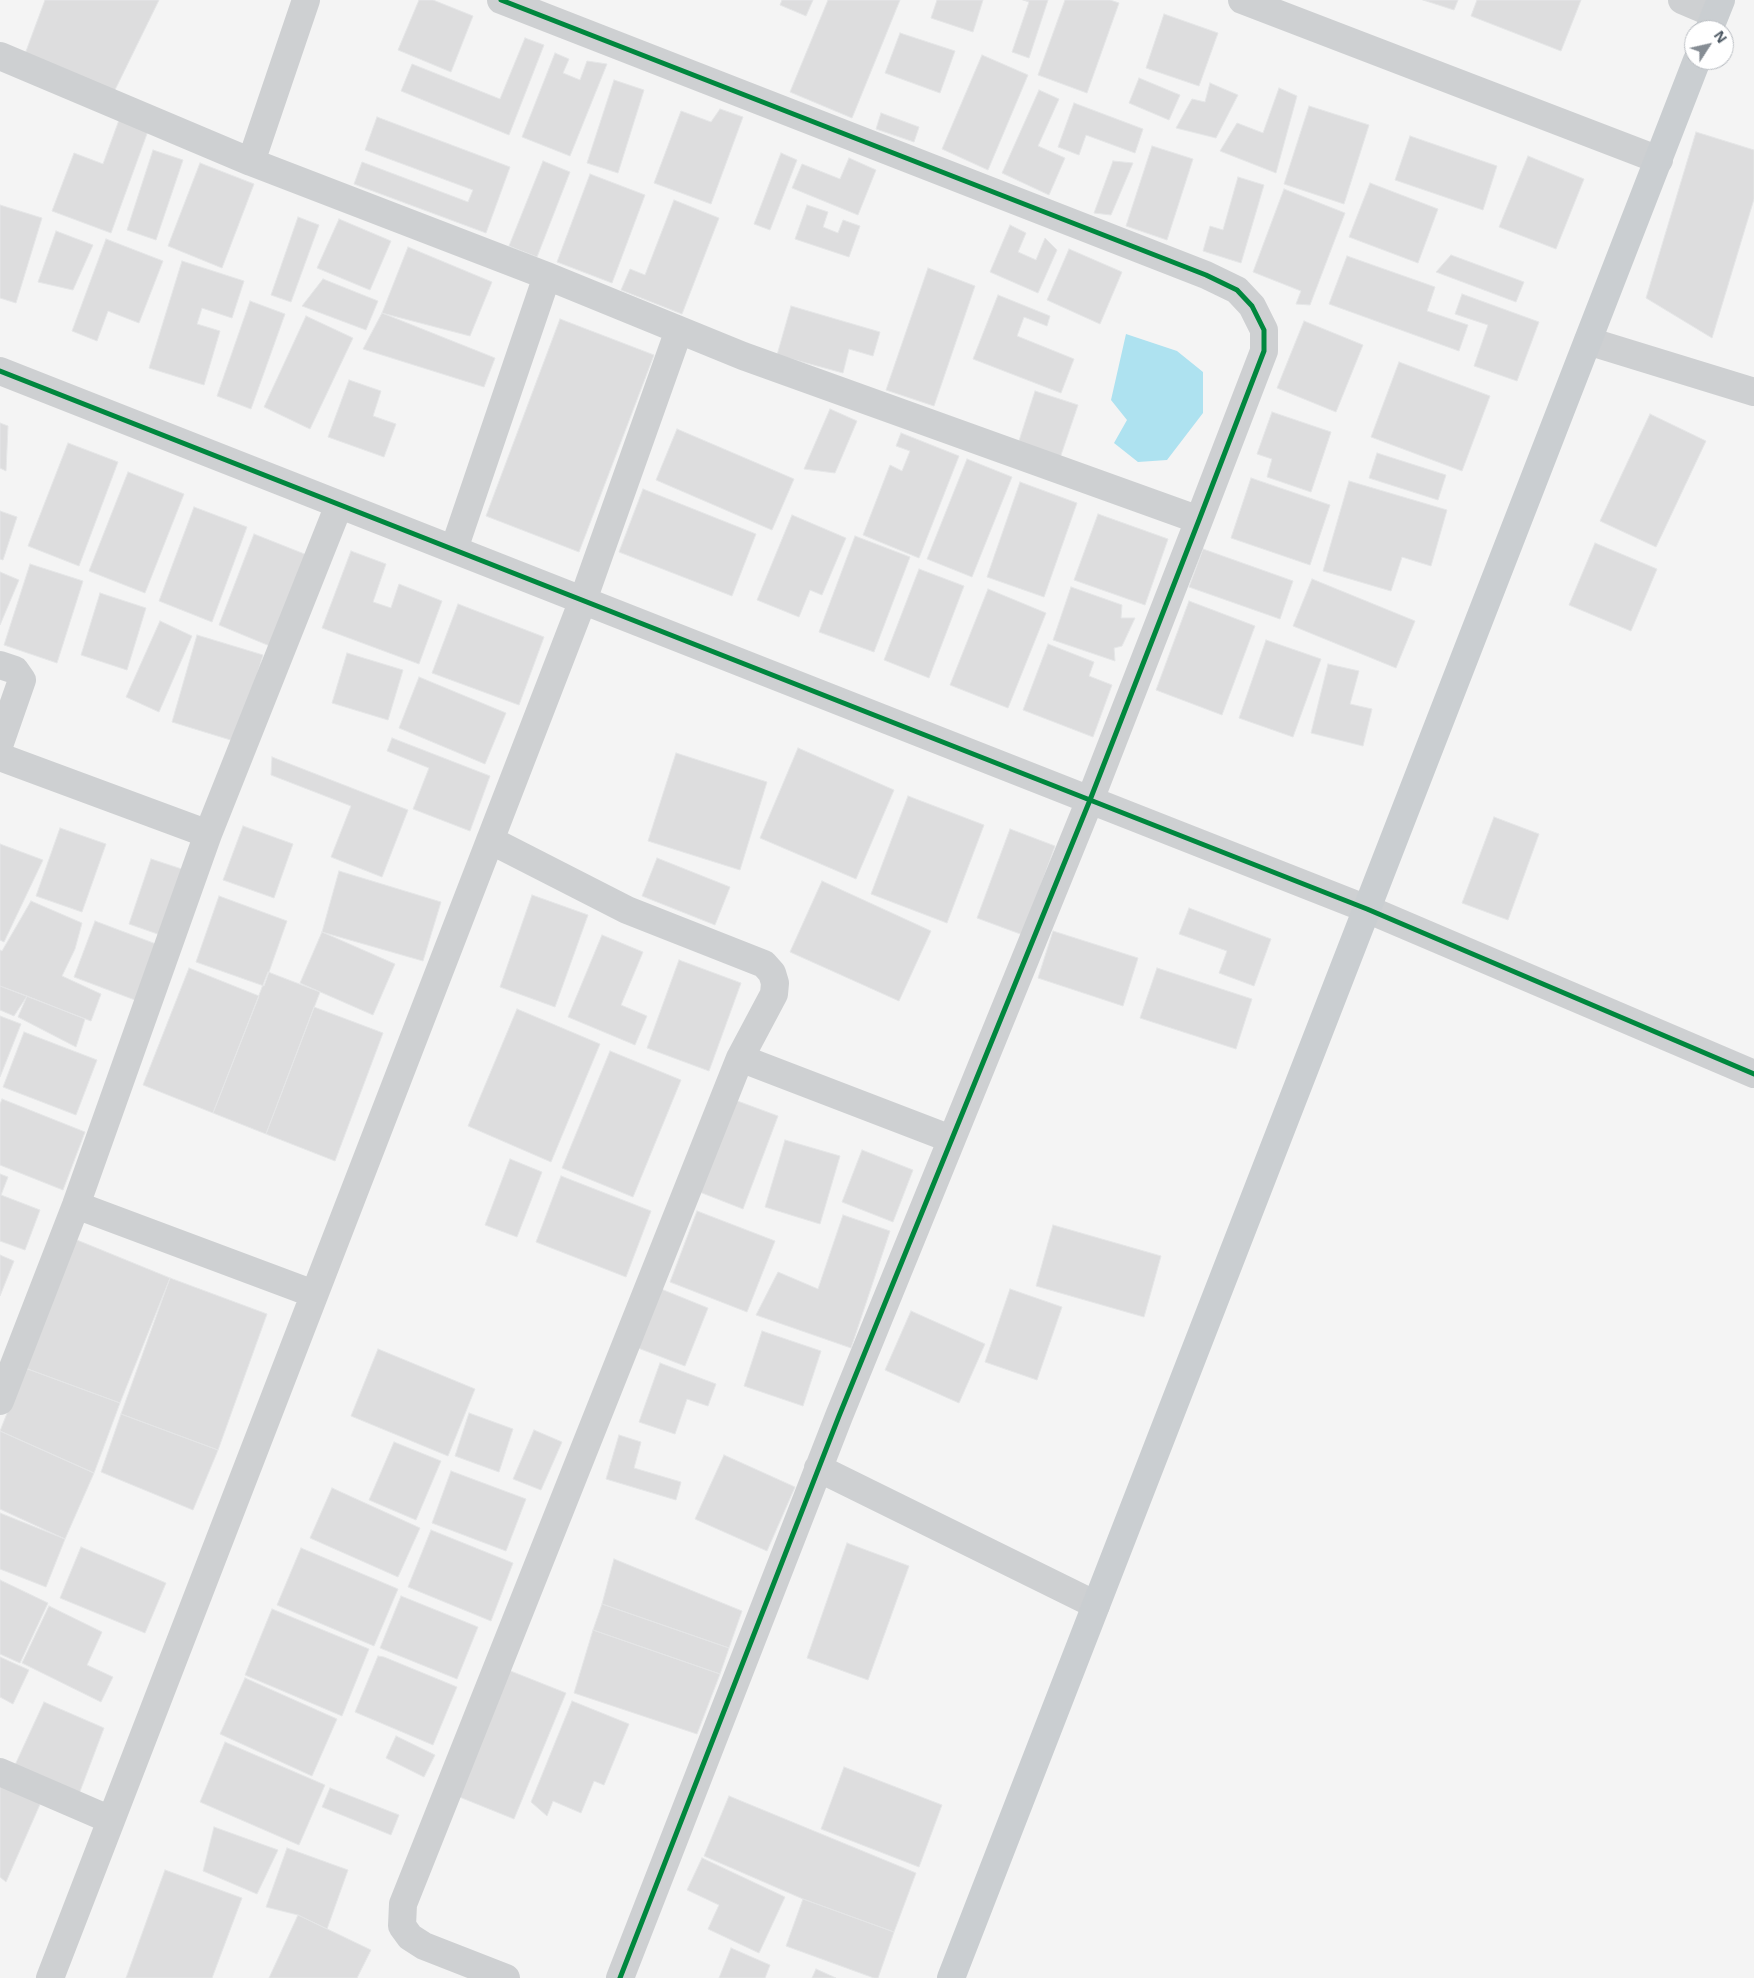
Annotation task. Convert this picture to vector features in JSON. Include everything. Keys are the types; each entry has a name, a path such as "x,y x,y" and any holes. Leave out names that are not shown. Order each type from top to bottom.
{"main road":[{"path":"951,1978 1693,70"}],"street":[{"path":"251,162 306,0"},
{"path":"501,0 1206,274 1237,290 1252,306 1264,330 1264,351 1090,800 818,1468 620,1978"},
{"path":"1242,0 1659,160"},
{"path":"1682,0 1715,15"},
{"path":"0,56 251,162 547,276 743,356 1199,520"},
{"path":"454,549 547,276"},
{"path":"50,1978 583,600 679,330"},
{"path":"1588,341 1754,392"},
{"path":"0,371 1367,909 1754,1074"},
{"path":"0,1401 76,1205 208,834 339,505"},
{"path":"0,665 15,670 22,680 0,743"},
{"path":"0,757 208,834"},
{"path":"490,840 627,910 764,964 772,973 775,983 774,994 740,1058 403,1904 402,1926 410,1937 424,1946 506,1978"},
{"path":"740,1058 951,1139"},
{"path":"76,1205 314,1294"},
{"path":"818,1468 1096,1606"},
{"path":"0,1772 111,1820"}],"water":[{"path":"1126,334 1177,351 1203,372 1203,413 1167,460 1138,462 1114,443 1127,420 1111,400"}],"building":[{"path":"45,0 159,0 112,96 22,62"},
{"path":"419,0 433,0 473,16 451,72 398,50"},
{"path":"782,0 813,0 806,16 780,5"},
{"path":"828,0 900,0 852,118 790,92"},
{"path":"937,0 983,0 973,32 931,18"},
{"path":"1023,0 1048,0 1029,58 1012,52 1029,2"},
{"path":"1065,0 1110,0 1119,3 1087,93 1038,75"},
{"path":"1423,0 1458,0 1454,10"},
{"path":"1477,0 1581,0 1561,51 1471,16"},
{"path":"1164,14 1218,33 1199,86 1146,68"},
{"path":"900,33 955,51 940,93 885,73"},
{"path":"525,38 544,45 509,135 401,91 412,64 500,99"},
{"path":"555,53 569,59 563,73 580,80 587,61 607,64 570,156 522,137"},
{"path":"982,55 1028,75 988,170 942,149"},
{"path":"1139,78 1180,95 1169,120 1129,103"},
{"path":"614,80 644,90 618,173 587,163"},
{"path":"1210,83 1238,95 1216,138 1176,128 1192,99 1205,102"},
{"path":"1279,88 1297,96 1276,173 1220,151 1237,123 1263,133"},
{"path":"1039,90 1059,99 1038,146 1065,158 1049,195 1002,173"},
{"path":"1074,103 1143,129 1135,153 1086,135 1079,155 1058,147"},
{"path":"1309,106 1369,125 1344,204 1284,184"},
{"path":"720,109 743,117 711,204 654,183 681,111 711,122"},
{"path":"881,113 919,127 914,142 876,129"},
{"path":"377,117 510,167 486,233 354,184 362,162 468,202 473,190 365,150"},
{"path":"119,120 148,131 111,233 52,211 74,153 103,164"},
{"path":"1696,132 1754,150 1754,199 1712,338 1646,298"},
{"path":"1410,136 1497,166 1483,210 1395,180"},
{"path":"1152,146 1193,159 1167,240 1126,226"},
{"path":"153,150 183,160 156,240 127,230"},
{"path":"781,153 797,160 770,230 754,224"},
{"path":"1528,156 1584,179 1556,249 1499,227"},
{"path":"849,158 876,170 858,215 792,188 802,164 840,179"},
{"path":"543,161 570,172 537,257 509,246"},
{"path":"1113,161 1133,163 1111,215 1094,213"},
{"path":"200,163 254,184 222,268 168,246"},
{"path":"590,174 645,195 612,283 557,262"},
{"path":"1238,177 1264,185 1241,263 1203,251 1210,226 1223,230"},
{"path":"1370,183 1438,209 1418,263 1349,237"},
{"path":"1284,189 1345,213 1310,305 1296,304 1301,291 1253,272"},
{"path":"674,200 719,218 682,314 621,290 630,269 645,275"},
{"path":"0,205 42,218 16,303 0,298"},
{"path":"807,205 828,212 823,227 838,233 843,220 860,226 849,257 795,239"},
{"path":"298,217 319,225 291,302 271,295"},
{"path":"339,219 391,241 370,290 317,268"},
{"path":"1010,225 1026,233 1018,252 1036,260 1045,238 1057,250 1038,293 990,272"},
{"path":"56,231 93,245 73,290 38,282"},
{"path":"106,239 163,261 139,323 108,311 97,341 72,331"},
{"path":"408,247 492,282 470,336 382,313"},
{"path":"1069,249 1122,272 1100,324 1047,300"},
{"path":"1451,255 1524,282 1516,302 1436,272"},
{"path":"1347,256 1435,287 1427,311 1468,325 1459,351 1329,304"},
{"path":"182,261 244,281 232,318 202,308 197,324 220,331 204,385 149,368"},
{"path":"928,268 975,286 934,406 886,390"},
{"path":"323,279 378,301 366,330 302,306"},
{"path":"1462,294 1539,322 1517,381 1474,366 1488,325 1455,314"},
{"path":"998,295 1050,316 1047,326 1024,317 1017,336 1074,359 1061,393 973,359"},
{"path":"250,301 285,314 251,409 217,396"},
{"path":"791,306 880,332 873,356 849,349 843,373 777,355"},
{"path":"382,313 495,358 484,387 363,349"},
{"path":"306,316 353,338 310,429 264,407"},
{"path":"560,319 654,355 579,552 486,516"},
{"path":"1304,321 1363,345 1336,412 1277,388"},
{"path":"1399,362 1490,396 1462,471 1371,437"},
{"path":"349,380 381,391 373,416 396,424 384,457 328,437"},
{"path":"1035,391 1078,405 1060,458 1018,444"},
{"path":"830,409 857,421 835,473 804,469"},
{"path":"1272,412 1331,432 1311,492 1267,477 1272,459 1257,454"},
{"path":"1650,414 1706,441 1656,547 1600,521"},
{"path":"0,423 8,426 6,471 0,468"},
{"path":"677,429 794,479 772,530 656,480"},
{"path":"901,433 959,456 919,558 863,535 890,465 902,471 910,451 896,446"},
{"path":"68,443 118,462 79,566 28,546"},
{"path":"1377,453 1446,475 1438,500 1369,478"},
{"path":"967,459 1012,477 972,577 927,559"},
{"path":"128,472 184,494 145,593 89,571"},
{"path":"1251,478 1330,505 1310,565 1231,538"},
{"path":"1349,481 1447,510 1431,566 1402,557 1391,591 1323,571"},
{"path":"1020,482 1077,503 1044,597 987,577"},
{"path":"643,489 756,534 732,596 619,552"},
{"path":"194,507 247,527 212,622 159,601"},
{"path":"0,511 17,517 3,560 0,559"},
{"path":"1098,514 1168,539 1145,605 1074,580"},
{"path":"792,515 846,538 822,595 810,590 799,617 757,600"},
{"path":"254,534 312,557 277,649 219,625"},
{"path":"855,536 910,557 874,652 819,632"},
{"path":"1595,543 1657,569 1631,631 1569,605"},
{"path":"1203,549 1293,581 1280,619 1189,587"},
{"path":"351,551 386,564 373,602 391,608 399,584 442,601 419,664 322,628"},
{"path":"30,564 83,581 57,663 4,645"},
{"path":"919,569 964,586 929,678 884,660"},
{"path":"0,572 19,580 0,625"},
{"path":"1312,579 1415,621 1396,668 1293,626"},
{"path":"1071,587 1122,605 1121,618 1135,618 1122,646 1114,648 1115,661 1053,640"},
{"path":"988,589 1046,613 1008,708 950,685"},
{"path":"100,593 146,608 127,670 81,655"},
{"path":"1189,601 1255,626 1222,715 1156,690"},
{"path":"458,604 544,637 519,705 432,673"},
{"path":"160,621 192,636 159,712 126,697"},
{"path":"197,635 263,655 237,742 172,722"},
{"path":"1266,640 1321,659 1293,737 1239,718"},
{"path":"1048,644 1094,662 1089,676 1112,685 1093,737 1023,710"},
{"path":"347,653 403,670 388,720 332,703"},
{"path":"1328,664 1359,671 1350,704 1372,709 1363,746 1311,733"},
{"path":"419,677 506,713 485,764 399,728"},
{"path":"392,738 490,776 470,831 413,809 429,768 387,751"},
{"path":"798,748 894,790 856,879 760,838"},
{"path":"676,753 767,782 740,870 648,841"},
{"path":"272,757 408,810 382,877 331,857 351,806 271,775"},
{"path":"908,796 984,825 947,923 871,894"},
{"path":"1494,817 1539,834 1508,920 1462,903"},
{"path":"243,826 293,844 274,898 223,880"},
{"path":"60,828 106,844 82,912 36,896"},
{"path":"1010,829 1055,846 1023,935 977,918"},
{"path":"0,844 43,860 4,942 0,940"},
{"path":"657,858 730,887 715,925 642,896"},
{"path":"151,859 191,872 169,938 129,924"},
{"path":"339,871 441,902 423,961 322,932"},
{"path":"822,881 931,931 899,1001 790,952"},
{"path":"532,895 588,915 555,1007 500,987"},
{"path":"219,896 287,921 264,986 196,962"},
{"path":"31,901 82,923 75,949 62,976 101,994 91,1021 0,986 0,950 2,951"},
{"path":"1189,908 1271,939 1254,986 1219,973 1227,951 1179,934"},
{"path":"95,921 156,944 135,1000 74,977"},
{"path":"1053,931 1138,958 1123,1006 1038,978"},
{"path":"322,932 395,964 373,1015 300,983"},
{"path":"602,935 643,952 621,1005 647,1016 635,1045 568,1017"},
{"path":"679,960 741,983 709,1071 647,1048"},
{"path":"189,968 259,996 213,1113 143,1085"},
{"path":"1157,968 1252,999 1236,1049 1140,1018"},
{"path":"268,972 320,992 266,1134 213,1113"},
{"path":"0,986 27,996 14,1016 0,1010"},
{"path":"27,996 85,1019 76,1047 18,1017"},
{"path":"314,1007 383,1033 335,1161 266,1134"},
{"path":"517,1009 600,1044 551,1162 468,1126"},
{"path":"0,1016 21,1024 0,1077"},
{"path":"24,1032 97,1060 76,1115 3,1087"},
{"path":"610,1051 681,1080 633,1197 562,1168"},
{"path":"2,1099 85,1132 63,1190 0,1165 0,1104"},
{"path":"732,1099 778,1116 743,1209 697,1191"},
{"path":"785,1140 840,1156 820,1224 765,1207"},
{"path":"862,1150 913,1170 893,1222 842,1202"},
{"path":"510,1159 542,1172 517,1237 485,1225"},
{"path":"0,1174 8,1177 1,1195 40,1210 25,1250 0,1241"},
{"path":"561,1176 651,1211 626,1277 536,1242"},
{"path":"697,1211 775,1241 747,1312 670,1282"},
{"path":"843,1215 890,1231 851,1348 756,1315 778,1272 818,1289"},
{"path":"1053,1225 1161,1256 1144,1317 1036,1286"},
{"path":"72,1238 170,1278 120,1403 25,1368"},
{"path":"0,1255 14,1261 0,1296"},
{"path":"170,1278 267,1314 218,1450 121,1414"},
{"path":"661,1289 708,1308 685,1366 638,1348"},
{"path":"1010,1289 1062,1307 1037,1380 985,1362"},
{"path":"911,1311 985,1344 959,1403 885,1370"},
{"path":"762,1331 821,1351 803,1406 744,1386"},
{"path":"378,1349 475,1389 448,1456 351,1416"},
{"path":"660,1363 716,1384 708,1406 687,1399 675,1434 639,1422"},
{"path":"25,1368 120,1403 94,1473 0,1431"},
{"path":"469,1413 513,1429 499,1472 455,1456"},
{"path":"121,1414 218,1450 193,1510 101,1472"},
{"path":"534,1430 562,1442 541,1490 513,1479"},
{"path":"0,1431 94,1473 65,1539 0,1509"},
{"path":"619,1435 641,1442 634,1468 681,1482 676,1500 606,1479"},
{"path":"394,1442 441,1461 416,1520 369,1500"},
{"path":"724,1455 795,1487 767,1551 695,1519"},
{"path":"451,1471 526,1499 506,1551 432,1523"},
{"path":"332,1488 420,1528 398,1577 310,1538"},
{"path":"0,1513 65,1539 46,1587 0,1569"},
{"path":"431,1530 513,1563 491,1621 408,1587"},
{"path":"847,1543 909,1566 868,1680 807,1658"},
{"path":"81,1547 166,1583 145,1633 60,1598"},
{"path":"301,1548 398,1589 374,1646 277,1605"},
{"path":"614,1559 742,1611 729,1648 602,1604"},
{"path":"0,1580 48,1603 20,1663 0,1654"},
{"path":"401,1596 478,1627 457,1679 380,1648"},
{"path":"602,1604 729,1648 720,1674 593,1630"},
{"path":"49,1606 102,1632 87,1665 113,1677 101,1702 22,1663"},
{"path":"272,1609 369,1649 342,1716 245,1675"},
{"path":"593,1630 720,1674 697,1734 574,1693"},
{"path":"378,1656 457,1687 433,1745 355,1712"},
{"path":"0,1657 29,1670 13,1704 0,1697"},
{"path":"508,1670 566,1693 514,1819 457,1796"},
{"path":"245,1678 337,1719 312,1776 220,1734"},
{"path":"572,1701 629,1724 604,1785 594,1781 581,1813 553,1801 547,1816 531,1802"},
{"path":"44,1702 104,1728 79,1794 15,1765"},
{"path":"396,1736 435,1755 424,1777 386,1758"},
{"path":"225,1742 325,1785 299,1845 200,1802"},
{"path":"844,1767 942,1805 919,1867 821,1829"},
{"path":"0,1784 41,1802 6,1882 0,1877"},
{"path":"330,1788 399,1815 391,1835 322,1807"},
{"path":"729,1796 916,1873 894,1932 803,1899 704,1856"},
{"path":"214,1827 278,1850 257,1894 203,1871"},
{"path":"287,1848 348,1870 327,1929 298,1915 266,1907"},
{"path":"702,1858 785,1897 759,1953 708,1929 719,1905 687,1890"},
{"path":"165,1870 242,1898 212,1978 126,1978"},
{"path":"803,1899 894,1932 878,1978 786,1946"},
{"path":"298,1915 371,1950 357,1978 269,1978"},
{"path":"731,1948 770,1965 765,1978 719,1978"},
{"path":"816,1969 836,1978 812,1978"}],"cycle path":[{"path":"501,0 1206,275 1237,290 1252,306 1264,330 1264,351 1090,800 839,1416 620,1978"},
{"path":"0,371 1367,909 1754,1074"}]}
